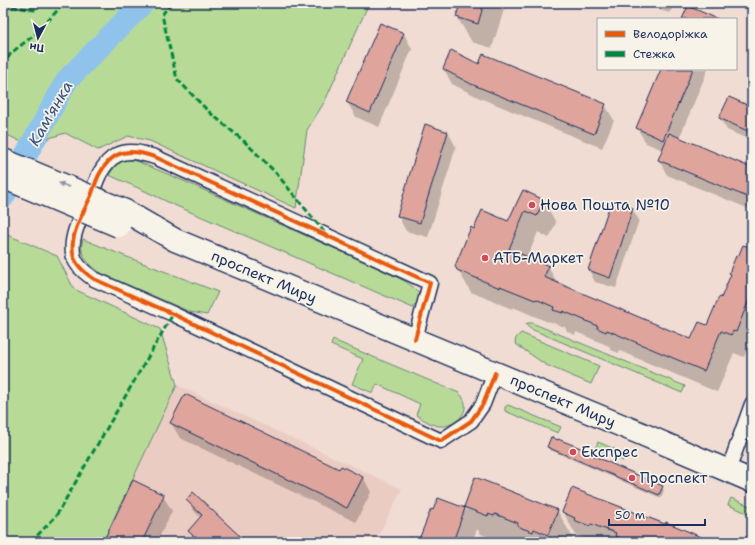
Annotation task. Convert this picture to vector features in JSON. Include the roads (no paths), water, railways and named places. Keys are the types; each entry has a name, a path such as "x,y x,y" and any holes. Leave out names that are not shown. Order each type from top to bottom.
{"main road":[{"name":"проспект Миру","path":"3,160 122,218 752,481"},
{"name":"проспект Миру","path":"3,177 122,218"}],"street":[{"path":"414,339 430,283 155,157 141,152 128,152 117,155 108,161 100,174 76,230 73,243 73,255 85,273 94,279 173,314 441,441 471,421 483,404 495,373"},
{"path":"728,471 752,404"}],"waterway":[{"name":"Кам'янка","path":"3,197 67,80 143,3"}],"place":[{"name":"Нова Пошта №10","path":"532,205"},
{"name":"АТБ-Маркет","path":"485,258"},
{"name":"Експрес","path":"573,452"},
{"name":"Проспект","path":"632,478"}]}
